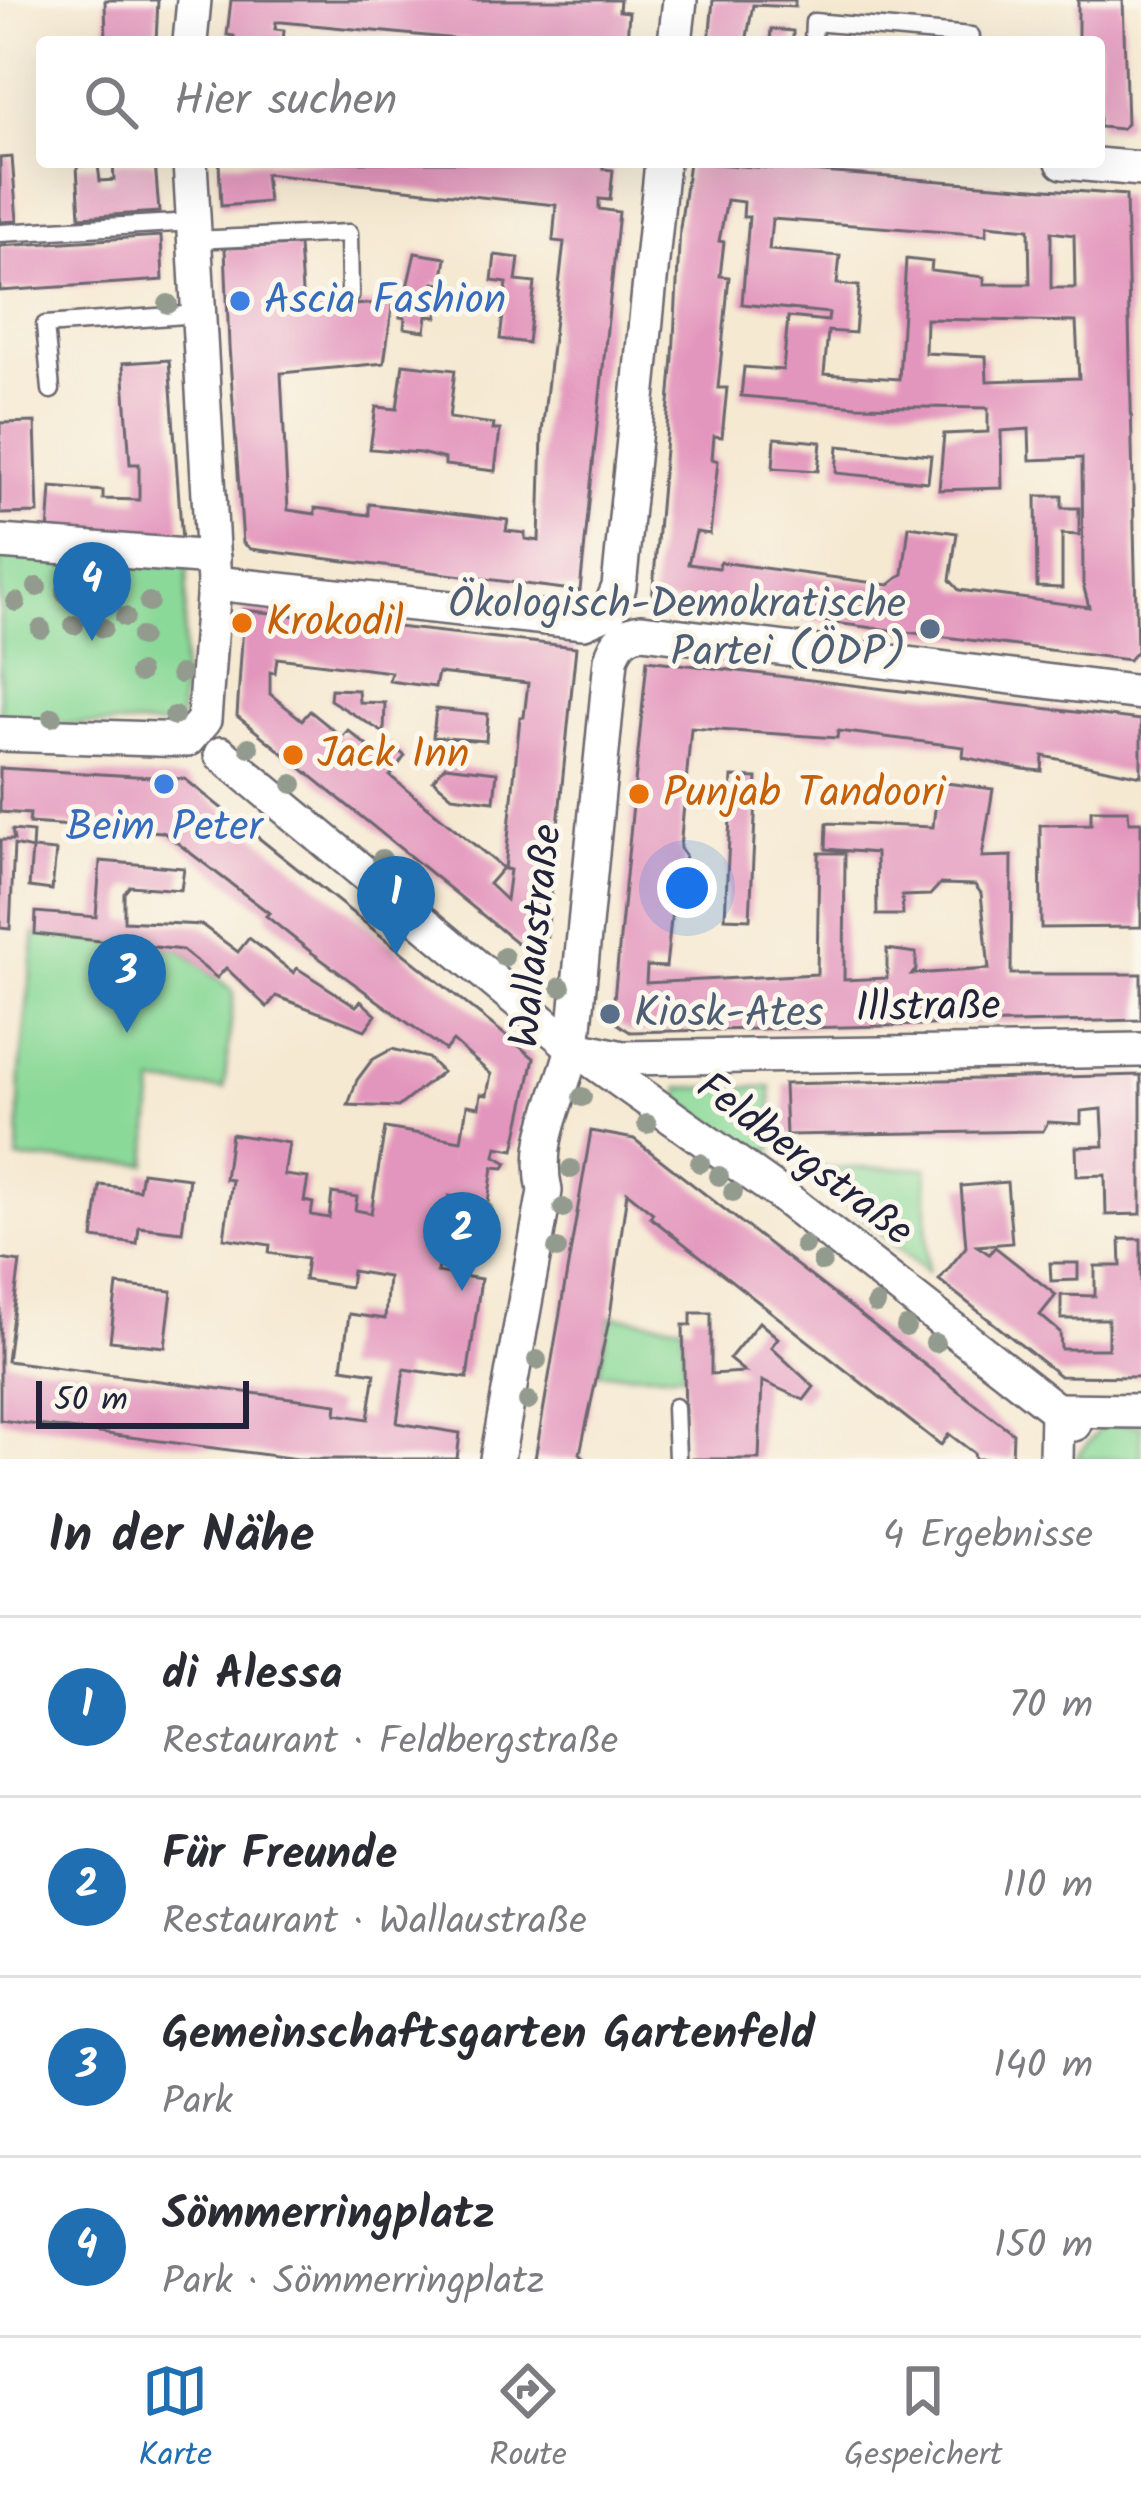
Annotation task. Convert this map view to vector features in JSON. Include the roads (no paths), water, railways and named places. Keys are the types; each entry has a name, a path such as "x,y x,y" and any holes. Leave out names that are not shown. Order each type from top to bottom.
{"street":[{"path":"191,36 194,0"},
{"path":"677,36 680,0"},
{"path":"1105,166 1141,169"},
{"path":"0,734 187,740 204,720 214,571 190,168"},
{"name":"Wallaustraße","path":"497,1459 545,1191 540,1166 546,1120 563,1092 574,1047 611,660 618,642 619,587 661,168"},
{"path":"0,542 618,623 642,631 1141,693"},
{"name":"Feldbergstraße","path":"221,754 574,1047 779,1193 1065,1417"},
{"name":"Illstraße","path":"574,1047 623,1058 1141,1050"},
{"path":"1056,1459 1065,1417 1141,1411"}],"lane":[{"path":"813,36 814,22 961,36"},
{"path":"0,233 349,233 350,295"},
{"path":"51,390 45,325 199,314"},
{"path":"675,1407 677,1459"}],"place":[{"name":"Ascia Fashion","path":"240,301"},
{"name":"Krokodil","path":"242,623"},
{"name":"Ökologisch-Demokratische Partei (ÖDP)","path":"930,629"},
{"name":"Sömmerringplatz","path":"92,641"},
{"name":"Jack Inn","path":"293,755"},
{"name":"Beim Peter","path":"164,784"},
{"name":"Punjab Tandoori","path":"639,794"},
{"name":"di Alessa","path":"396,955"},
{"name":"Kiosk-Ates","path":"610,1014"},
{"name":"Gemeinschaftsgarten Gartenfeld","path":"127,1033"},
{"name":"Für Freunde","path":"462,1291"}]}
